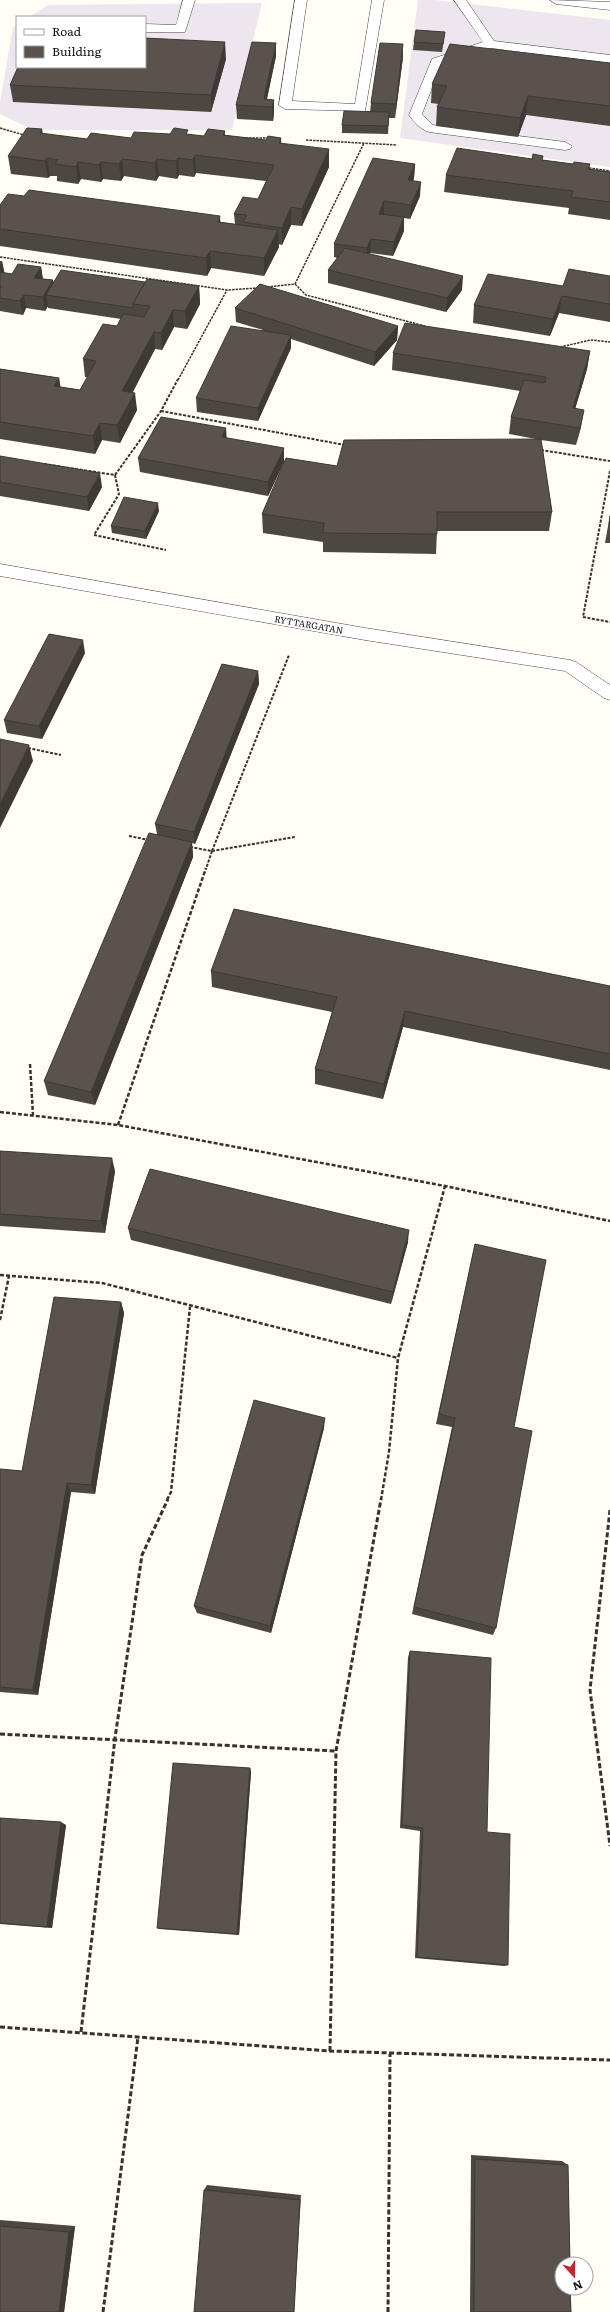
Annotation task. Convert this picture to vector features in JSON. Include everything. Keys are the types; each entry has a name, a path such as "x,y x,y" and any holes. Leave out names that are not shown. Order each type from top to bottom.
{"street":[{"path":"146,28 181,29 189,0"},
{"path":"301,0 284,105 361,108 378,0"},
{"path":"460,0 490,44"},
{"path":"556,0 610,6"},
{"path":"565,146 429,128 415,115 436,62 490,44 610,59"},
{"name":"RYTTARGATAN","path":"0,570 302,623 570,666 610,694"}],"path":[{"path":"0,128 26,136"},
{"path":"236,138 272,138"},
{"path":"303,140 401,145"},
{"path":"295,284 364,143"},
{"path":"587,168 610,171"},
{"path":"0,257 227,290 295,284"},
{"path":"295,284 306,295 428,327"},
{"path":"166,550 94,535 119,494 115,474 161,411 227,290"},
{"path":"558,348 591,340 610,342"},
{"path":"161,411 347,445"},
{"path":"535,449 610,461"},
{"path":"38,463 115,474"},
{"path":"610,471 583,617 610,622"},
{"path":"118,1125 212,851 302,623"},
{"path":"23,748 61,755"},
{"path":"129,836 152,840"},
{"path":"189,847 212,851 295,837"},
{"path":"30,1064 33,1115"},
{"path":"0,1112 118,1125 445,1186 610,1221"},
{"path":"330,2052 336,1751 389,1452 398,1358 445,1186"},
{"path":"0,1275 102,1283 190,1307 398,1358"},
{"path":"0,1320 9,1276"},
{"path":"82,2032 115,1738 142,1555 171,1492 190,1307"},
{"path":"610,1510 590,1690 610,1846"},
{"path":"0,1734 115,1738 336,1751"},
{"path":"0,2027 82,2032 330,2052 610,2060"},
{"path":"103,2312 138,2037"},
{"path":"388,2312 390,2054"}],"shaded area":[{"path":"418,0 435,0 610,20 610,167 400,138"},
{"path":"262,3 232,130 33,130 0,114 0,102 13,28 16,26 16,68 146,68 146,16 32,16 48,5"}],"building":[{"path":"416,30 445,32 443,44 414,42"},
{"path":"146,38 225,42 211,95 10,85 18,68 146,68"},
{"path":"252,42 276,43 264,99 274,100 272,107 236,105"},
{"path":"380,43 403,44 396,104 371,103"},
{"path":"450,44 610,63 610,106 528,96 520,118 437,107 447,86 432,84"},
{"path":"344,111 389,112 388,126 342,125"},
{"path":"27,128 42,129 40,133 87,139 91,133 131,138 134,132 170,134 174,128 188,130 186,134 204,136 208,129 225,131 223,135 266,140 268,136 281,138 279,143 329,149 302,209 291,207 282,228 243,222 247,215 234,214 243,197 258,199 274,165 195,155 193,160 178,158 176,161 157,159 155,163 122,159 119,164 101,162 99,165 78,162 76,167 55,164 58,160 47,158 45,161 8,156"},
{"path":"457,148 532,159 533,154 543,156 542,160 573,164 574,162 590,164 588,169 610,172 610,202 571,197 573,191 446,175"},
{"path":"373,158 415,164 408,180 421,182 411,205 384,201 379,214 404,217 394,242 371,239 367,248 334,244"},
{"path":"29,190 220,216 218,222 278,230 264,258 210,251 206,258 0,229 0,205 8,194 24,196"},
{"path":"345,248 463,276 447,298 328,270"},
{"path":"18,264 41,267 34,278 53,280 43,297 24,295 20,301 0,298 0,272 12,274"},
{"path":"569,269 610,276 610,304 562,296 553,319 474,305 488,274 563,286"},
{"path":"61,270 145,282 133,304 133,308 46,295"},
{"path":"147,279 199,286 185,311 173,310 161,333 154,332 122,391 135,393 117,425 100,423 93,436 0,422 0,369 59,378 54,386 80,390 96,361 83,359 103,324 117,326 123,314 144,317 150,306 133,304"},
{"path":"260,284 398,326 375,352 235,308"},
{"path":"405,323 590,351 573,408 584,410 580,428 511,417 524,380 545,383 546,377 393,353"},
{"path":"231,326 291,335 258,408 196,398"},
{"path":"161,417 226,428 222,437 284,448 268,482 138,458"},
{"path":"541,439 552,512 437,512 437,534 323,533 324,523 262,514 286,458 337,466 344,440"},
{"path":"0,456 100,473 87,497 0,482"},
{"path":"124,497 158,503 145,531 111,526"},
{"path":"49,634 83,640 39,726 4,720"},
{"path":"222,664 258,671 194,832 155,824"},
{"path":"0,739 29,745 0,804"},
{"path":"149,833 192,842 91,1092 44,1081"},
{"path":"234,909 610,986 610,1054 405,1011 384,1084 315,1069 337,997 211,971"},
{"path":"0,1151 112,1158 101,1221 0,1214"},
{"path":"150,1169 409,1230 393,1292 128,1228"},
{"path":"475,1244 546,1260 514,1427 532,1431 496,1628 414,1607 455,1418 439,1414"},
{"path":"54,1297 121,1302 91,1485 67,1483 33,1690 0,1687 0,1469 22,1471"},
{"path":"254,1400 325,1418 270,1626 194,1606"},
{"path":"410,1651 491,1658 487,1832 510,1834 508,1965 417,1957 423,1828 402,1825"},
{"path":"173,1763 250,1768 237,1934 157,1928"},
{"path":"0,1818 61,1822 47,1927 0,1923"},
{"path":"475,2159 568,2165 570,2256 554,2256 554,2296 570,2296 571,2312 474,2312"},
{"path":"204,2190 300,2200 294,2312 194,2312"},
{"path":"0,2226 69,2232 59,2312 0,2312"}]}
